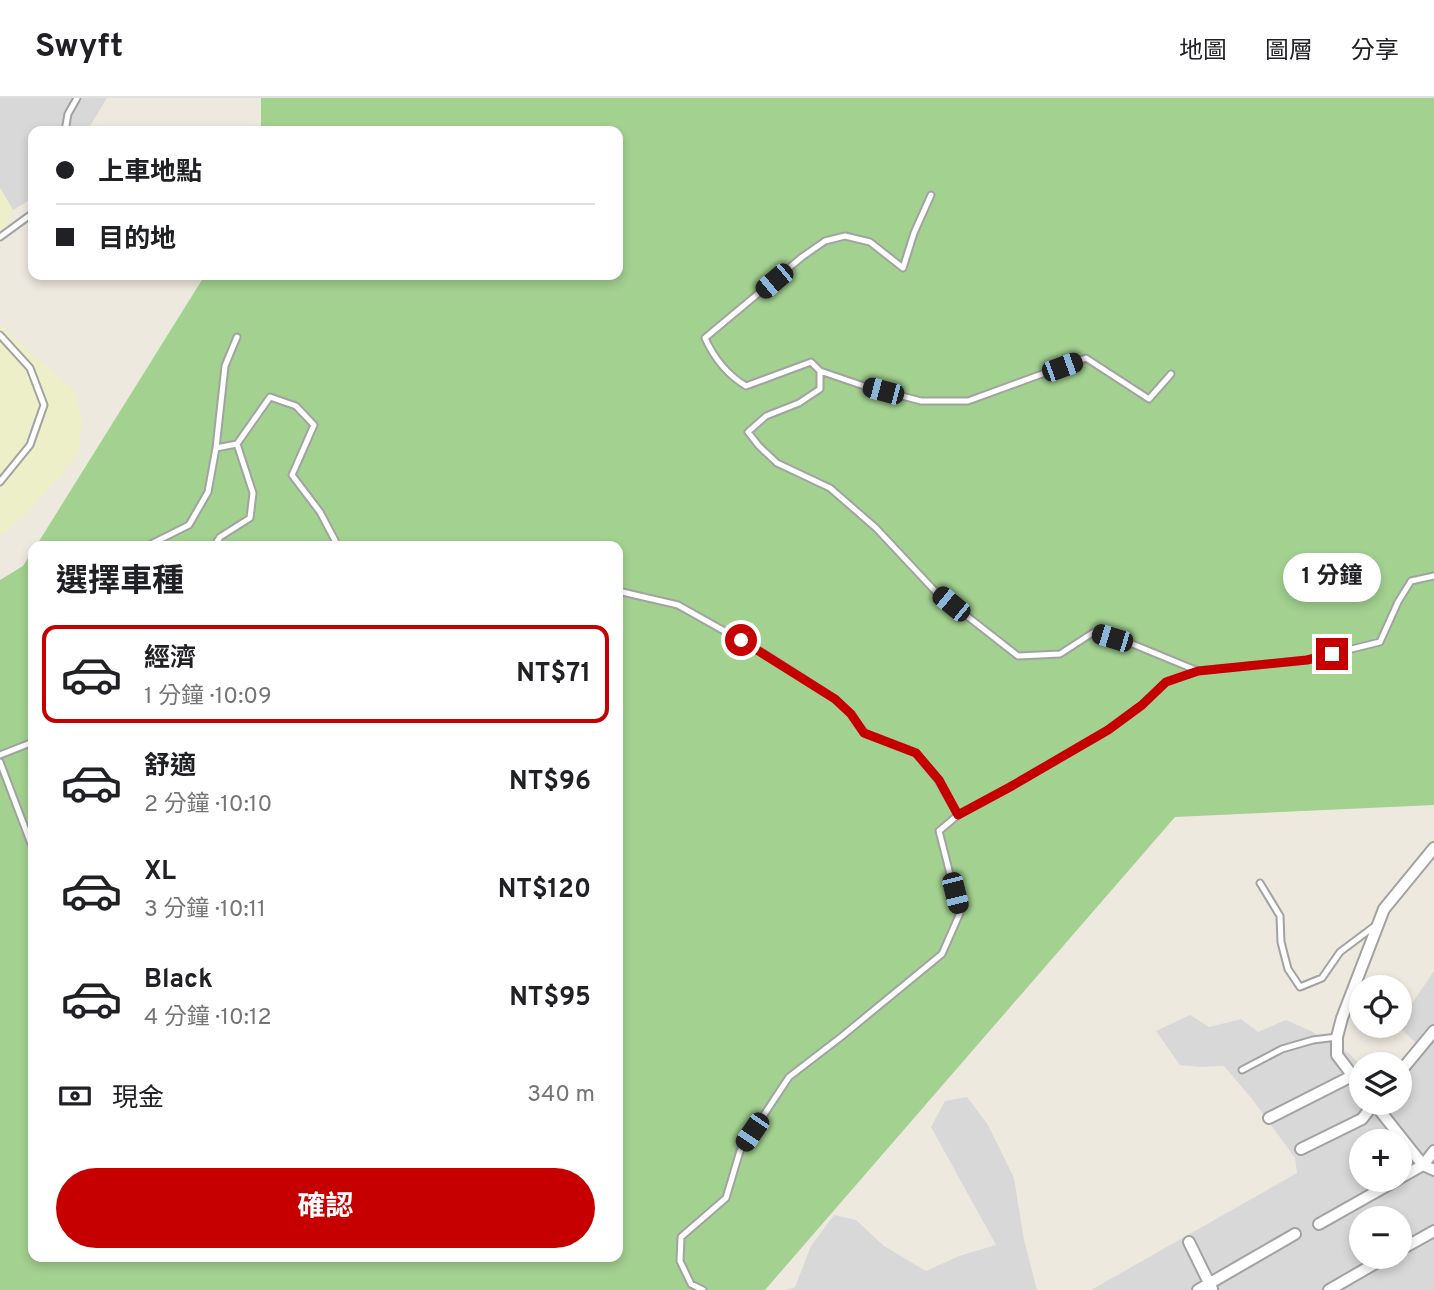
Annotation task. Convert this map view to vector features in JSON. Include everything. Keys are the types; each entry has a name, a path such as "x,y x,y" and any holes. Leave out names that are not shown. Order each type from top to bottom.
{"street":[{"path":"1349,1072 1337,1055 1337,1037 1378,923 1384,909 1434,848"},
{"path":"1412,1058 1434,1031"},
{"path":"1269,1118 1349,1078"},
{"path":"1301,1149 1362,1119 1365,1115"},
{"path":"1384,1115 1429,1168"},
{"path":"1429,1168 1434,1151"},
{"path":"1412,1174 1429,1168"},
{"path":"1320,1224 1376,1192"},
{"path":"1412,1243 1434,1231"},
{"path":"1198,1290 1210,1287 1295,1234"},
{"path":"1188,1242 1210,1287"},
{"path":"1329,1290 1365,1269"}],"lane":[{"path":"66,126 68,114 77,98"},
{"path":"931,195 914,233 903,268 870,242 845,236 825,241 705,338 714,357 735,380 746,386 811,362 820,371 921,401 968,401 1086,358 1149,400 1171,374"},
{"path":"0,237 28,217"},
{"path":"0,335 30,368 44,405 30,445 0,482"},
{"path":"157,541 189,525 208,492 225,366 237,337"},
{"path":"820,371 821,389 799,403 766,416 748,432 777,463 830,488 876,528 935,591 984,630 1018,656 1060,654 1094,632 1130,643 1198,671"},
{"path":"216,448 237,444 270,397 296,406 314,425 292,475 320,512 335,541"},
{"path":"217,541 250,518 253,493 237,444"},
{"path":"703,1290 691,1284 680,1261 681,1237 726,1198 740,1151 789,1077 942,954 960,914 939,831 958,815 1108,730 1142,705 1166,682 1198,671 1307,660 1380,642 1398,601 1411,581 1434,576"},
{"path":"623,592 678,605 765,654 835,699 851,714 864,733 916,753 939,780 958,815"},
{"path":"0,755 28,744"},
{"path":"0,762 28,836"},
{"path":"1260,883 1280,916 1281,942 1288,969 1300,987 1322,978 1340,952 1378,923"},
{"path":"1242,1070 1282,1049 1337,1037"}],"shaded area":[{"path":"0,98 107,98 90,126 28,126 28,201 13,210 0,188"},
{"path":"1434,971 1434,1290 1091,1290 1297,1173 1295,1158 1224,1066 1180,1065 1156,1031 1190,1015 1209,1027 1241,1019 1258,1032 1286,1020 1349,1053 1349,1115 1412,1115 1412,1052 1408,1052 1416,1043 1411,1038 1412,1003"},
{"path":"967,1097 988,1125 1014,1178 1024,1240 1037,1290 786,1290 795,1287 811,1246 834,1215 856,1220 884,1246 926,1271 959,1256 996,1245 931,1127 945,1101"}],"green space":[{"path":"261,98 1434,98 1434,805 1175,817 765,1290 0,1290 0,580 23,566 28,558 28,1262 623,1262 623,541 39,541 202,280 623,280 623,126 261,126"},
{"path":"0,188 13,210 0,242"},
{"path":"0,325 76,393 82,418 79,454 26,514 0,536"}],"route":[{"path":"741,640 835,699 851,714 864,733 916,753 939,780 958,815 1108,730 1142,705 1166,682 1198,671 1307,660 1332,654"}]}
